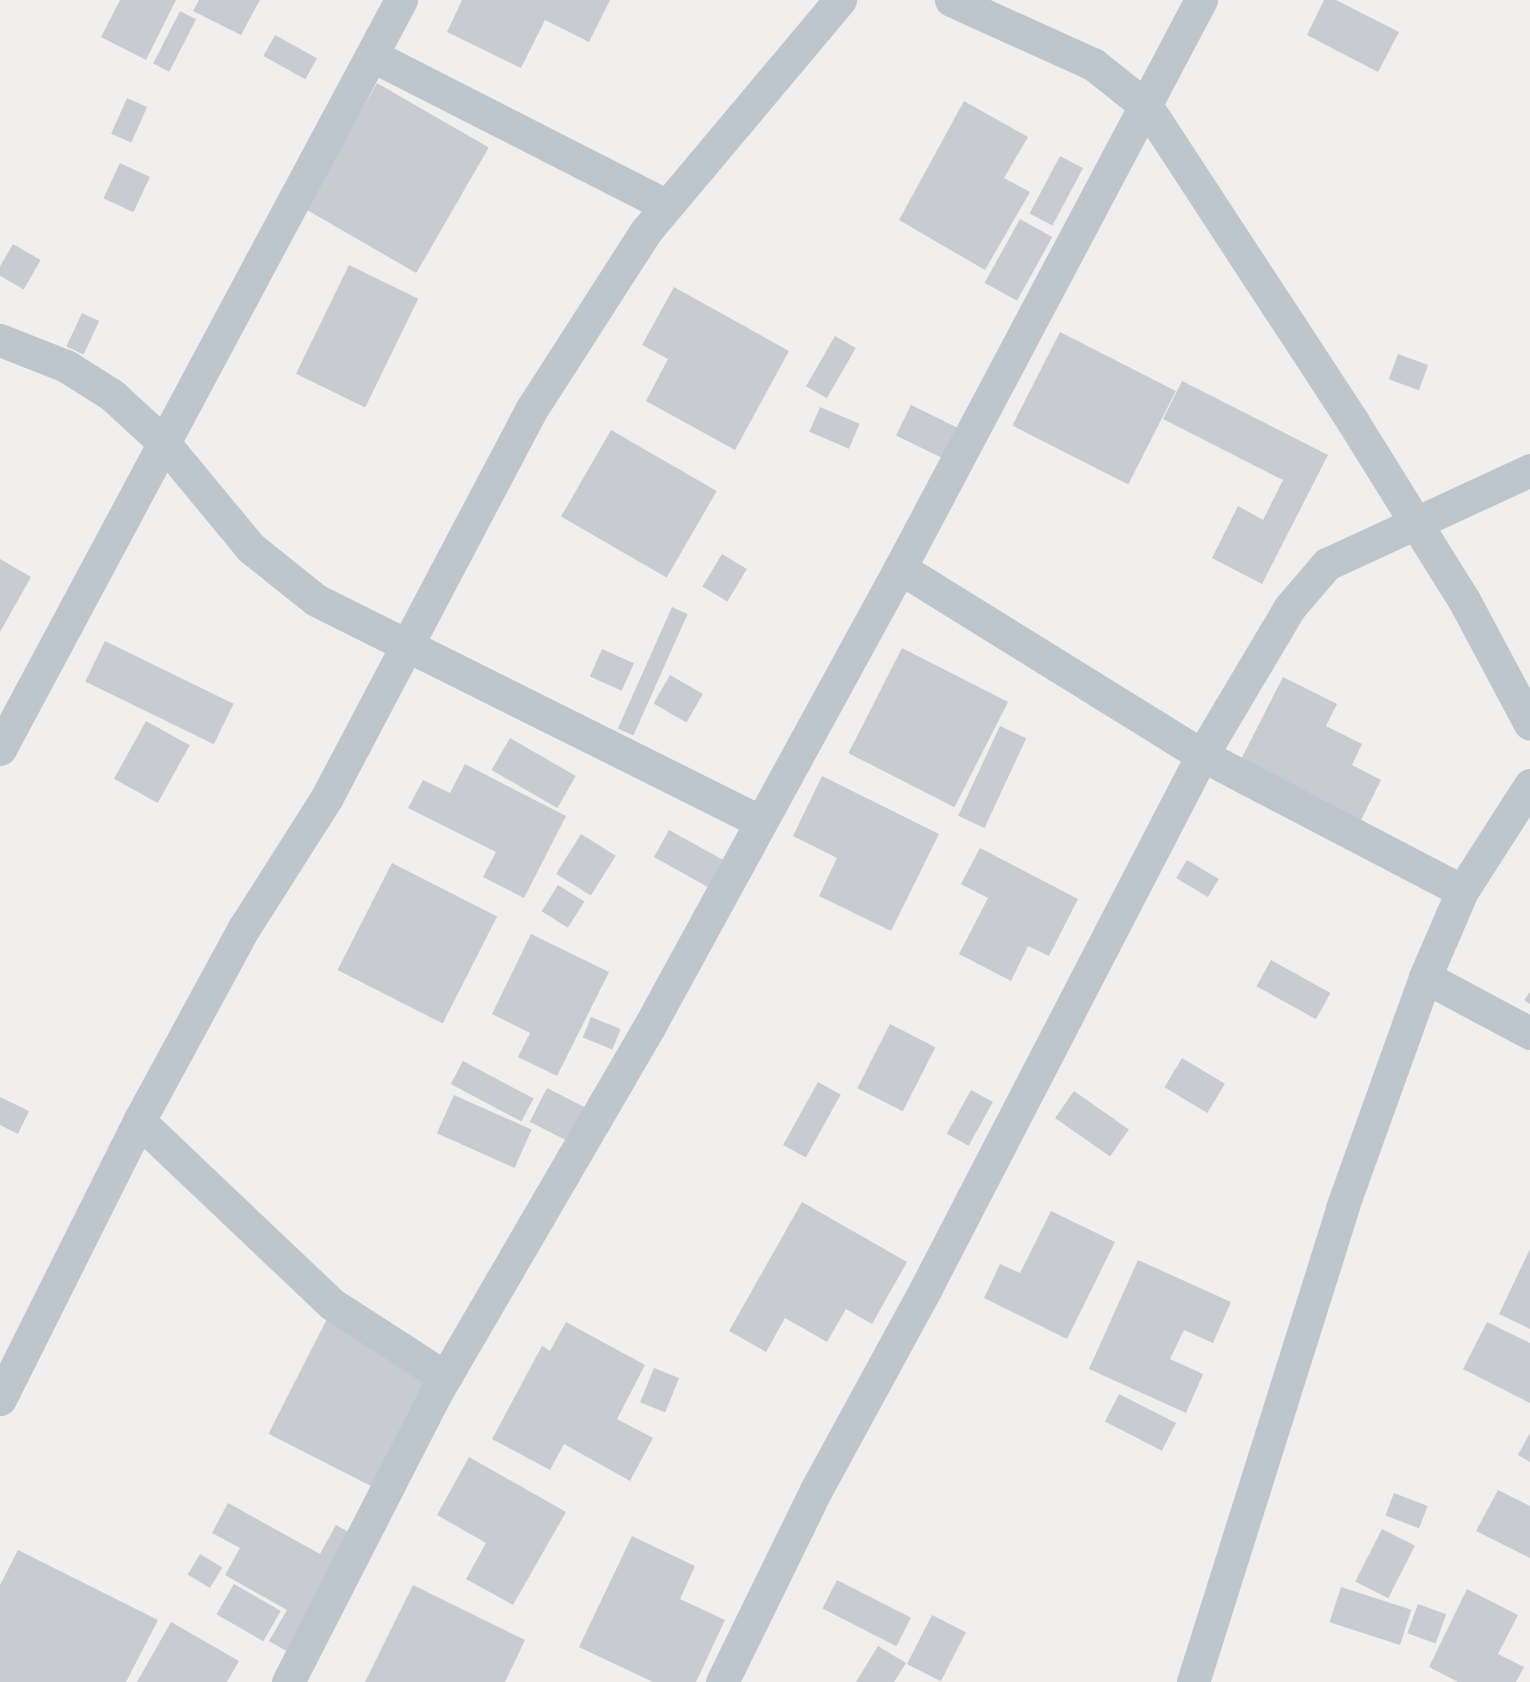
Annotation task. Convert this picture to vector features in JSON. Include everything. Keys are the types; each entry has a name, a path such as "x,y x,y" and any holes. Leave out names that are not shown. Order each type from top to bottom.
{"street":[{"path":"0,749 401,0"},
{"path":"0,1399 139,1121 244,928 327,797 531,410 594,306 666,206 786,71 840,0"},
{"path":"951,0 1093,64 1147,108 1353,422 1414,525 1464,600 1530,724"},
{"path":"288,1682 445,1377 649,1027 759,821 900,568 1147,108 1201,0"},
{"path":"373,56 666,206"},
{"path":"0,340 66,366 112,395 165,442 280,576 407,649 759,821"},
{"path":"722,1682 816,1490 1202,755 1314,576 1344,555 1414,525 1530,470"},
{"path":"900,568 1202,755 1462,891"},
{"path":"1193,1682 1342,1208 1425,977 1462,891 1530,785"},
{"path":"1425,977 1530,1033"},
{"path":"139,1121 332,1304 445,1377"}],"building":[{"path":"120,0 176,0 146,60 101,37"},
{"path":"199,0 260,0 241,35 193,11"},
{"path":"462,0 610,0 589,42 545,20 521,68 447,32"},
{"path":"1324,0 1336,0 1399,32 1378,72 1307,35"},
{"path":"180,11 196,19 169,72 153,64"},
{"path":"275,35 317,58 305,79 263,56"},
{"path":"377,83 489,148 416,273 304,209"},
{"path":"127,98 147,107 131,143 111,134"},
{"path":"964,101 1028,137 1004,178 1030,192 985,270 899,220"},
{"path":"1060,156 1083,168 1052,226 1029,213"},
{"path":"120,163 150,177 133,212 104,198"},
{"path":"1020,219 1052,237 1017,301 985,283"},
{"path":"13,244 41,260 24,289 0,276 0,267"},
{"path":"349,265 418,299 365,408 296,374"},
{"path":"674,287 789,351 735,450 646,401 668,359 642,345"},
{"path":"82,313 99,321 84,355 66,347"},
{"path":"1060,332 1176,391 1128,485 1012,426"},
{"path":"835,336 856,348 827,398 806,386"},
{"path":"1398,354 1428,365 1419,390 1389,379"},
{"path":"1182,381 1328,455 1262,584 1212,558 1238,506 1263,520 1283,480 1163,419"},
{"path":"911,405 959,428 944,459 896,436"},
{"path":"820,407 860,424 849,449 809,432"},
{"path":"611,430 717,491 667,578 561,517"},
{"path":"722,554 747,569 727,602 702,587"},
{"path":"0,559 31,577 0,632"},
{"path":"672,607 688,614 633,735 618,729"},
{"path":"105,641 234,704 214,744 85,681"},
{"path":"902,648 1008,702 954,807 848,753"},
{"path":"602,649 634,663 622,691 590,676"},
{"path":"670,675 703,694 686,723 654,704"},
{"path":"1283,677 1337,704 1326,726 1362,744 1352,765 1381,780 1347,848 1227,787"},
{"path":"146,721 190,745 158,803 114,779"},
{"path":"1000,726 1026,738 984,828 958,816"},
{"path":"510,738 576,776 557,808 492,770"},
{"path":"465,764 566,816 524,898 483,877 496,852 408,808 423,780 450,793"},
{"path":"822,776 939,834 891,931 819,896 837,858 793,836"},
{"path":"669,830 724,861 709,888 654,857"},
{"path":"581,834 616,856 591,896 556,874"},
{"path":"980,848 1078,899 1049,956 1028,946 1011,981 959,954 988,898 961,884"},
{"path":"1187,860 1219,879 1208,897 1176,878"},
{"path":"392,863 497,917 443,1023 338,970"},
{"path":"558,885 584,901 568,928 542,911"},
{"path":"531,934 609,972 557,1076 518,1057 530,1033 492,1014"},
{"path":"1271,960 1330,993 1316,1019 1256,986"},
{"path":"1530,992 1530,1004 1524,1000"},
{"path":"591,1017 621,1029 612,1049 583,1037"},
{"path":"890,1024 935,1047 903,1111 857,1088"},
{"path":"1182,1058 1225,1084 1207,1113 1164,1087"},
{"path":"463,1061 534,1099 521,1122 451,1084"},
{"path":"818,1082 841,1095 806,1158 783,1145"},
{"path":"547,1088 591,1110 573,1144 530,1122"},
{"path":"971,1090 993,1102 969,1146 947,1134"},
{"path":"1074,1091 1129,1129 1110,1156 1055,1118"},
{"path":"454,1095 532,1130 515,1168 437,1133"},
{"path":"0,1097 29,1111 18,1134 0,1125"},
{"path":"802,1202 907,1262 872,1324 846,1309 827,1342 785,1318 766,1352 729,1331"},
{"path":"1051,1211 1115,1242 1067,1339 984,1298 1000,1264 1020,1273"},
{"path":"1530,1249 1530,1329 1499,1314"},
{"path":"1138,1260 1231,1302 1213,1343 1184,1330 1170,1359 1203,1374 1186,1413 1089,1369"},
{"path":"332,1309 449,1368 385,1493 268,1434"},
{"path":"566,1322 645,1365 617,1419 653,1438 630,1481 564,1444 550,1470 492,1439 542,1346 550,1351"},
{"path":"1487,1322 1530,1343 1530,1403 1463,1369"},
{"path":"654,1368 679,1378 665,1412 640,1402"},
{"path":"1119,1394 1176,1423 1162,1451 1105,1422"},
{"path":"1530,1433 1530,1462 1518,1455"},
{"path":"469,1457 566,1512 513,1605 466,1579 486,1543 437,1515"},
{"path":"1498,1490 1530,1506 1530,1558 1476,1531"},
{"path":"1394,1493 1428,1506 1419,1528 1385,1515"},
{"path":"228,1503 320,1554 336,1525 361,1539 304,1661 269,1641 287,1610 225,1575 240,1548 212,1533"},
{"path":"1382,1529 1415,1546 1388,1598 1355,1582"},
{"path":"632,1536 695,1566 680,1599 725,1620 696,1682 653,1682 579,1647"},
{"path":"18,1550 158,1620 126,1682 0,1682 0,1585"},
{"path":"200,1554 222,1567 210,1588 188,1575"},
{"path":"837,1580 911,1618 896,1646 822,1609"},
{"path":"234,1584 281,1611 263,1641 216,1614"},
{"path":"413,1585 525,1640 505,1682 365,1682"},
{"path":"1341,1587 1411,1610 1400,1645 1330,1622"},
{"path":"1467,1589 1518,1615 1498,1654 1524,1667 1516,1682 1458,1682 1429,1667"},
{"path":"1418,1604 1446,1614 1436,1643 1407,1633"},
{"path":"932,1615 966,1632 941,1681 907,1664"},
{"path":"171,1622 239,1661 227,1682 137,1682"},
{"path":"878,1646 906,1663 894,1682 856,1682"}]}
